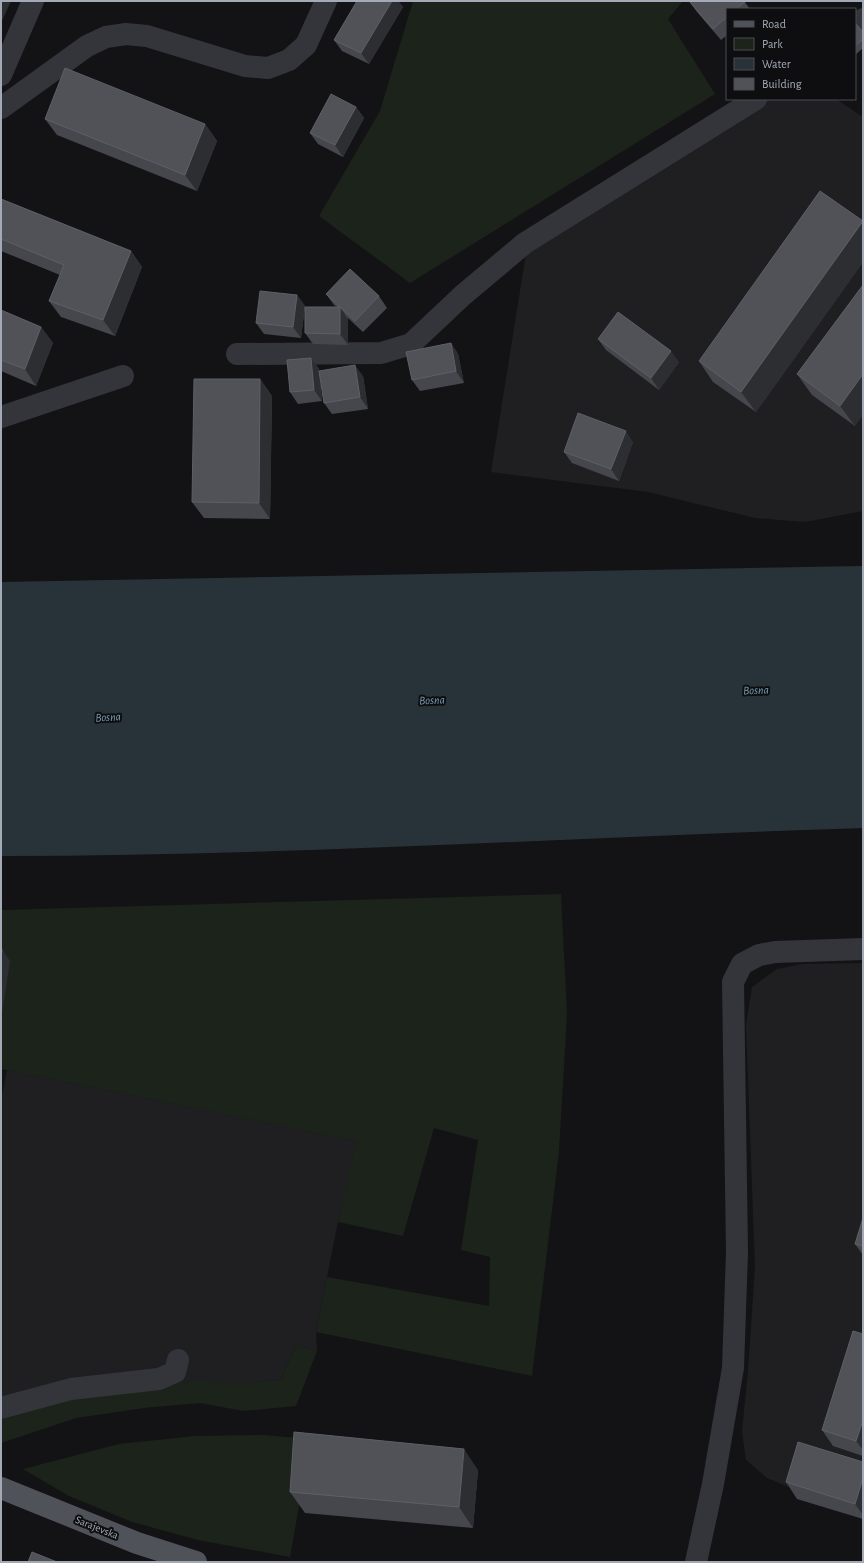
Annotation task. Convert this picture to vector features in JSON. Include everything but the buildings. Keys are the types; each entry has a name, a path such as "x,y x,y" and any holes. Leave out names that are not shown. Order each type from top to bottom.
{"main road":[{"name":"Sarajevska","path":"1,1488 137,1544 196,1562"}],"street":[{"path":"1,75 32,1"},
{"path":"1,108 87,46 106,37 126,34 147,36 245,66 268,68 289,60 306,45 326,1"},
{"path":"237,354 382,353 411,344 463,295 525,243 754,100"},
{"path":"1,417 123,376"},
{"path":"696,1562 713,1484 733,1368 737,1252 733,982 742,964 759,955 775,952 863,949"},
{"path":"1,1408 71,1389 159,1379 175,1372 178,1360"}],"shaded area":[{"path":"746,100 838,100 863,117 863,511 805,522 755,518 648,492 491,472 527,247"},
{"path":"863,963 863,1513 808,1495 767,1478 746,1460 742,1432 755,1267 746,1025 752,987 777,969 802,964"},
{"path":"7,1070 358,1141 338,1222 316,1332 317,1351 296,1345 281,1380 44,1403 1,1419 1,1101"}],"green space":[{"path":"413,1 683,1 668,19 715,94 410,283 319,216 380,111"},
{"path":"561,894 567,1014 559,1152 532,1376 316,1332 327,1277 489,1306 490,1257 461,1250 478,1140 434,1128 403,1236 338,1222 357,1141 1,1069 1,910"},
{"path":"296,1345 317,1351 296,1406 243,1411 200,1403 144,1408 76,1418 1,1443 1,1419 44,1403 150,1386 193,1381 246,1383 281,1380"},
{"path":"262,1435 311,1439 290,1557 198,1540 132,1522 69,1496 23,1469 119,1444 195,1436"}],"water":[{"name":"Bosna","path":"863,566 863,828 325,850 1,856 1,582"}]}
